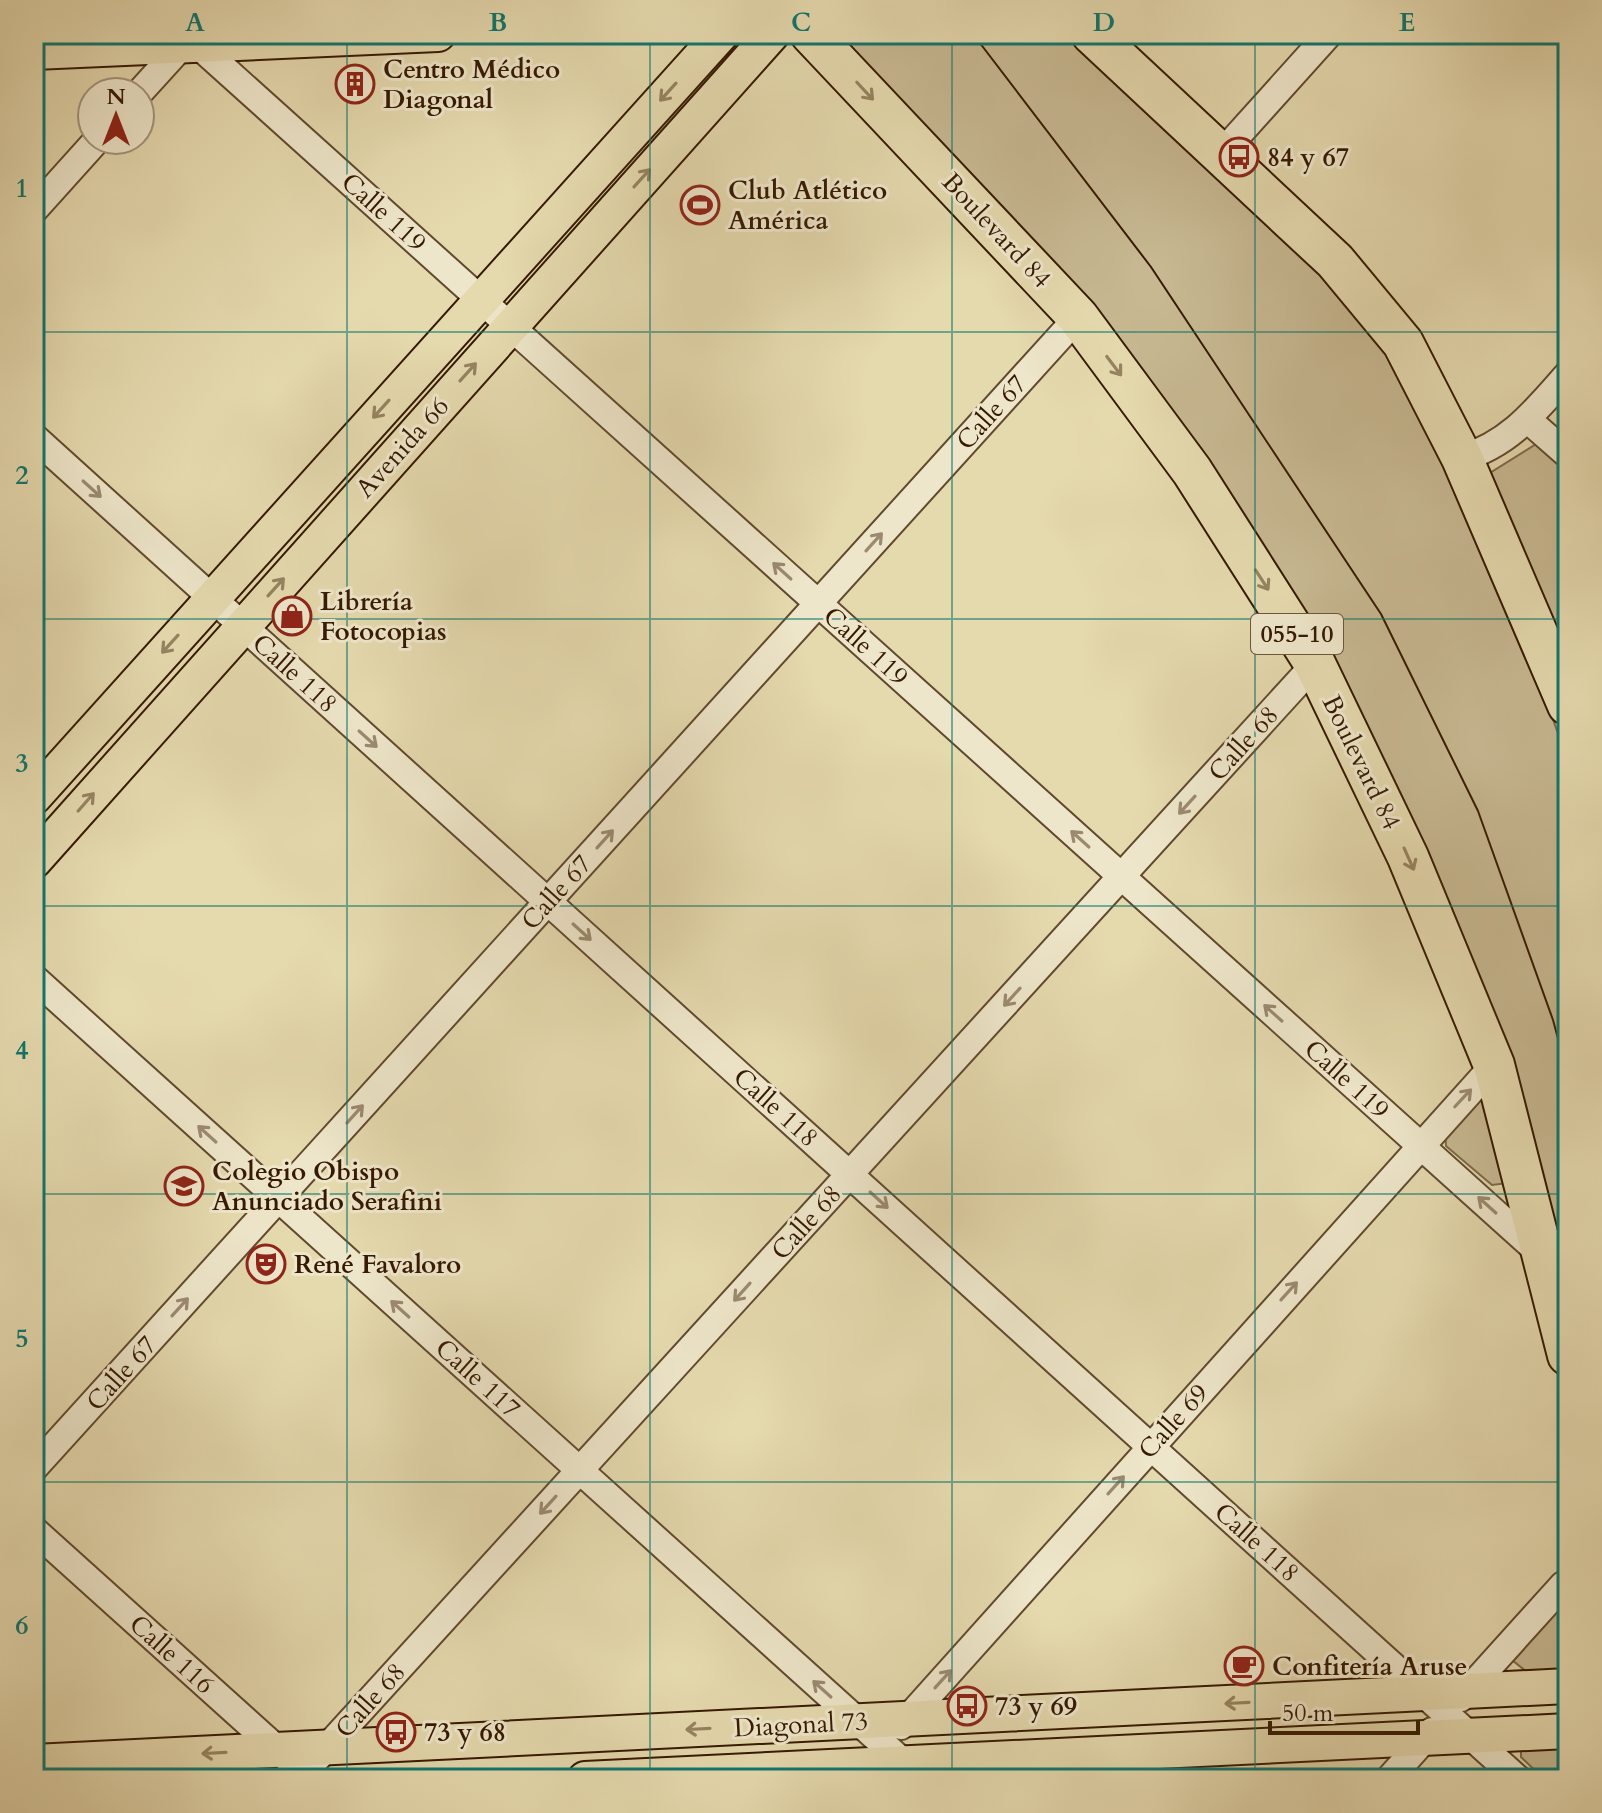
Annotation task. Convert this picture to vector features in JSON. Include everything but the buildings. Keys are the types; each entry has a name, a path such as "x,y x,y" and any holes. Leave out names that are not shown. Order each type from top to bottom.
{"highway":[{"name":"Boulevard 84","path":"811,34 1078,317 1192,471 1315,664 1408,857 1494,1065 1545,1257 1562,1308 1568,1355"},
{"path":"1092,34 1335,261 1403,343 1462,458 1568,705"}],"main road":[{"path":"34,52 190,39 438,34"},
{"name":"Avenida 66","path":"34,797 721,34"},
{"name":"Avenida 66","path":"34,861 772,34"},
{"name":"Diagonal 73","path":"34,1762 298,1770 327,1748 858,1721 1447,1700 1568,1686"},
{"name":"Diagonal 73","path":"585,1779 1568,1731"}],"street":[{"path":"1221,154 1329,34"},
{"path":"155,76 190,39"},
{"name":"Calle 119","path":"190,39 1545,1257"},
{"path":"34,210 83,156"},
{"name":"Calle 67","path":"34,1468 1078,317"},
{"path":"1462,458 1498,444 1527,419 1568,374"},
{"path":"1527,419 1568,455"},
{"name":"Calle 118","path":"34,437 1151,1446 1447,1700 1473,1736 1518,1779"},
{"name":"Calle 68","path":"327,1748 1315,664"},
{"name":"Calle 117","path":"34,978 858,1721 886,1766"},
{"name":"Calle 69","path":"886,1766 907,1719 1494,1065"},
{"name":"Calle 116","path":"34,1530 298,1770"},
{"path":"1389,1779 1425,1739 1447,1700 1563,1585"}],"shaded area":[{"path":"839,34 1068,34 1325,275 1392,355 1459,496 1547,703 1568,761 1568,1290 1466,961 1103,319"},
{"path":"1541,441 1568,465 1568,685 1482,478"},
{"path":"1482,1088 1508,1183 1492,1185 1446,1146 1445,1128"},
{"path":"1568,1592 1568,1674 1532,1676 1512,1660"},
{"path":"1568,1737 1568,1779 1544,1779 1521,1757 1521,1747"}],"tram line":[{"path":"973,34 1151,267 1381,614 1478,811 1553,1020 1568,1076"}],"place":[{"name":"Centro Médico Diagonal","path":"355,84"},
{"name":"84 y 67","path":"1239,157"},
{"name":"Club Atlético América","path":"700,205"},
{"name":"Librería Fotocopias","path":"292,616"},
{"name":"Colegio Obispo Anunciado Serafini","path":"184,1186"},
{"name":"René Favaloro","path":"266,1264"},
{"name":"Confitería Aruse","path":"1244,1666"},
{"name":"73 y 69","path":"967,1706"},
{"name":"73 y 68","path":"396,1732"}]}
